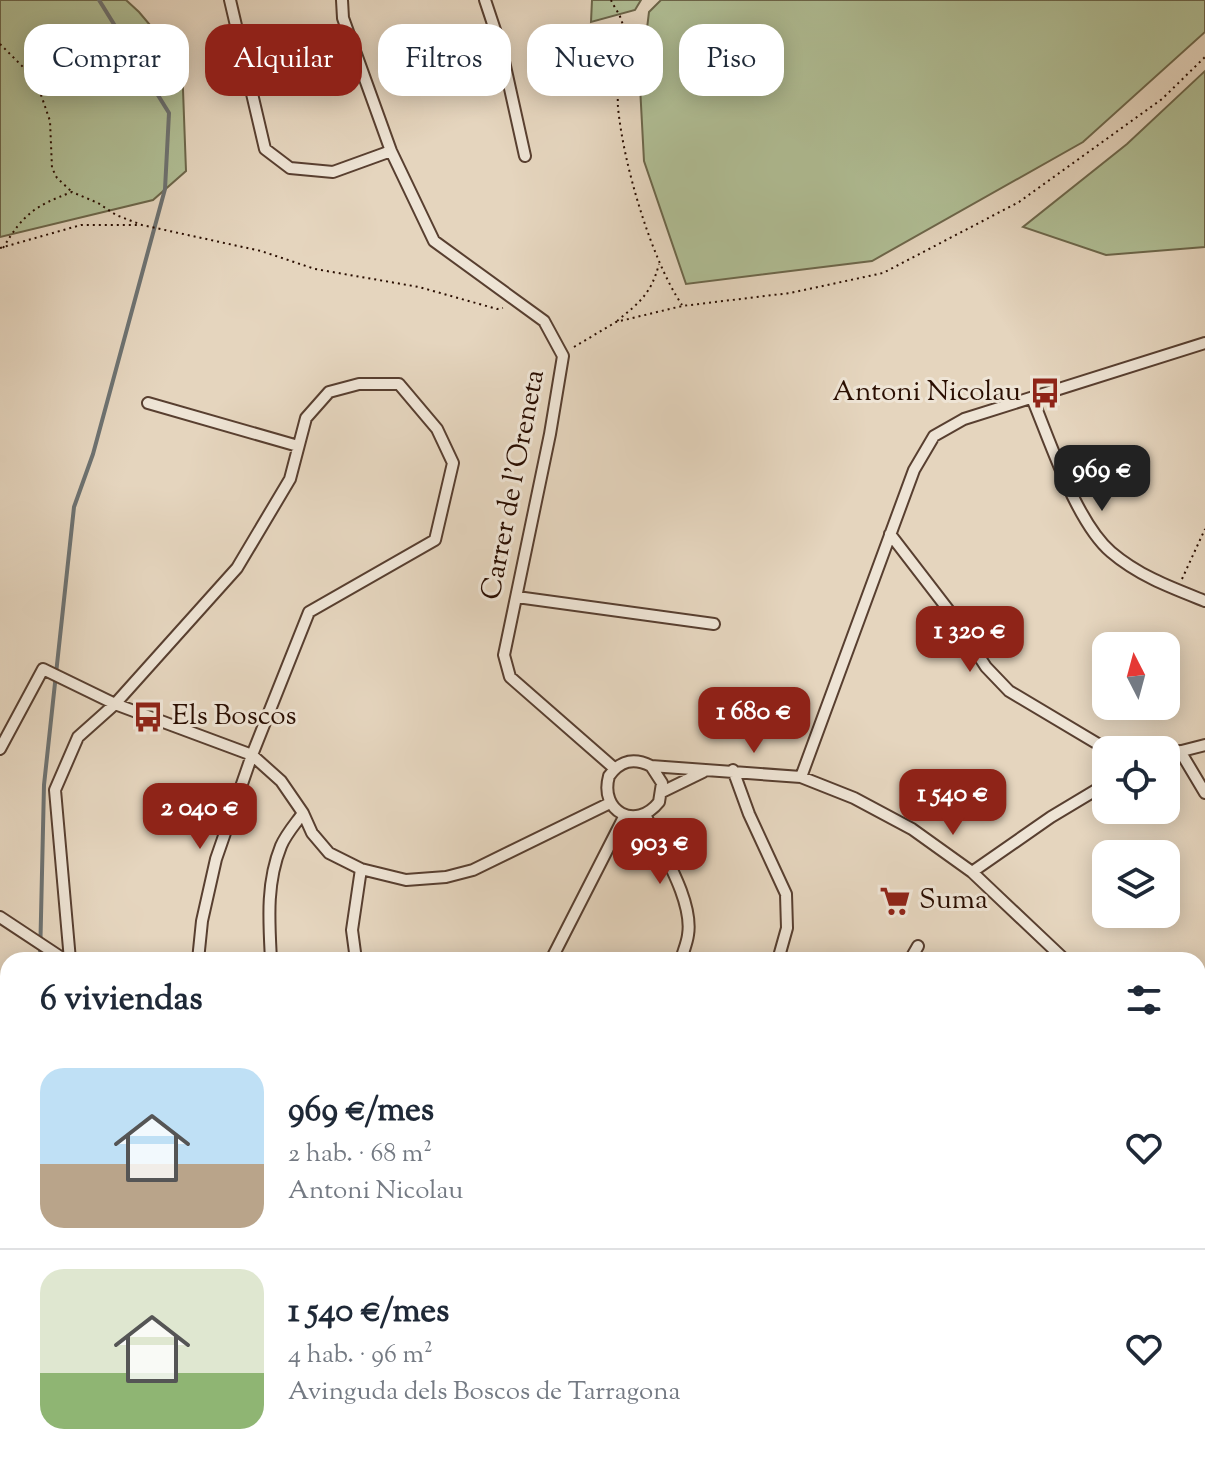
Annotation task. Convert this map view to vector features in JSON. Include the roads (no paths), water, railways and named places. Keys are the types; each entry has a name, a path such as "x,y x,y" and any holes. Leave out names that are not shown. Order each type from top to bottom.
{"street":[{"path":"230,0 265,149 290,168 333,172 391,151"},
{"name":"Carrer de l'Oreneta","path":"342,0 343,18 391,151 434,241 544,321 563,356 504,655 510,677 614,768"},
{"path":"485,0 501,48 525,156"},
{"path":"801,777 914,470 934,436 964,419 1205,343"},
{"path":"66,952 55,790 78,737 115,704 237,568 290,479 306,418 329,392 359,384 399,384 437,429 453,463 435,540 309,612 252,755 216,859 202,921 199,952"},
{"path":"1032,398 1093,532 1110,551 1145,576 1205,601"},
{"path":"148,403 298,446"},
{"path":"890,534 950,612 986,667 1009,691 1092,740"},
{"path":"517,597 714,624"},
{"path":"0,749 45,670 115,704 252,755 281,781 303,813 312,833 329,853 361,869 406,880 446,877 473,870 610,803"},
{"path":"1205,745 1180,751 1205,793"},
{"path":"705,771 662,792 653,809 645,814 625,815 610,803 606,786 614,768 632,761 651,766 801,777 884,813 912,829 972,872 1057,952"},
{"path":"651,766 658,773 662,792"},
{"path":"733,770 749,814 786,894 787,928 780,952"},
{"path":"972,872 1092,792"},
{"path":"271,952 268,910 272,883 282,843 303,813"},
{"path":"645,814 681,890 689,933 683,952"},
{"path":"555,952 625,815"},
{"path":"355,952 352,930 361,869"},
{"path":"0,917 53,952"},
{"path":"915,952 918,946"}],"waterway":[{"path":"40,952 44,785 74,507 93,454 165,189 169,113 99,0"}],"place":[{"name":"Antoni Nicolau","path":"1045,393"},
{"name":"Els Boscos","path":"148,717"},
{"name":"Suma","path":"895,901"}]}
